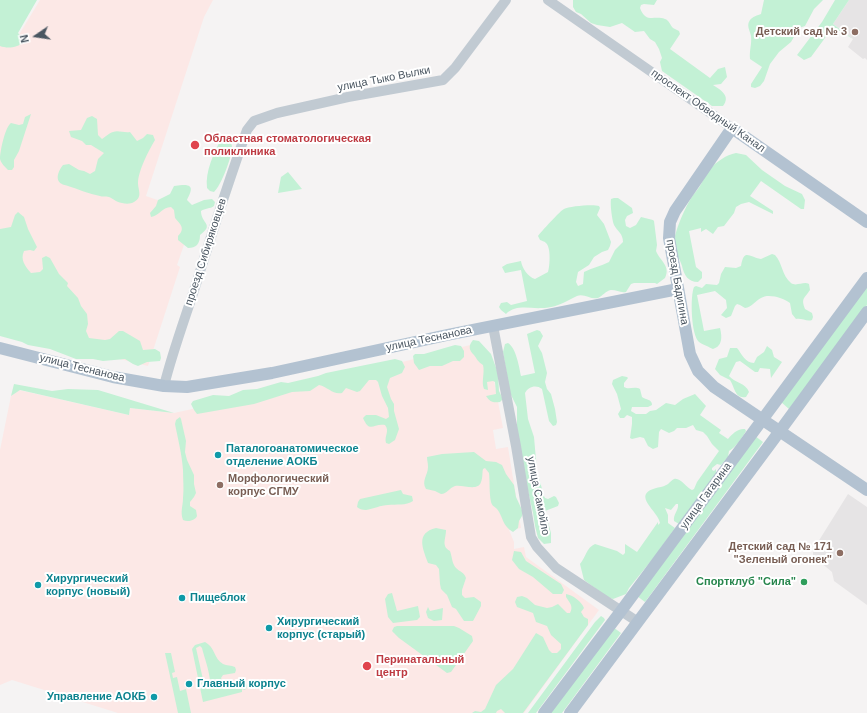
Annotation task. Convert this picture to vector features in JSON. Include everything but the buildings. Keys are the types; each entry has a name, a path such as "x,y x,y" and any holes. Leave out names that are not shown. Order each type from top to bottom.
{"main road":[{"name":"проспект Обводный Канал","path":"732,128 867,222"},
{"name":"проезд Бадигина","path":"732,128 686,194 670,222 670,247 690,354 698,371 714,387 867,490"},
{"name":"улица Гагарина","path":"544,713 867,278"},
{"name":"улица Теснанова","path":"0,348 113,377 180,388 272,373 493,326 678,289"},
{"name":"улица Гагарина","path":"570,713 867,312"}],"street":[{"name":"улица Тыко Вылки","path":"254,121 277,113 348,97 443,80 455,68 506,0"},
{"name":"проспект Обводный Канал","path":"548,0 732,128"},
{"name":"проезд Сибиряковцев","path":"164,386 177,340 197,282 222,200 247,130 254,121"},
{"name":"улица Самойло","path":"493,326 515,439 531,536 540,551 556,568 638,622"}],"shaded area":[{"path":"40,0 213,0 204,17 146,196 195,213 177,265 180,267 148,366 23,335 0,320 0,41 14,43"},
{"name":"Детский сад № 3","path":"849,0 867,0 867,60 865,58 863,59 848,47 853,39 833,24"},
{"path":"474,344 489,354 503,428 493,430 496,449 508,447 521,528 509,530 514,542 514,549 524,547 526,557 599,610 524,713 118,713 12,680 0,685 0,450 11,396 19,390 129,415 130,408 174,413 370,370"},
{"name":"Детский сад № 171 \"Зеленый огонек\"","path":"848,494 867,507 867,605 834,581 832,572 813,556 813,550"}],"green space":[{"path":"0,0 37,0 18,33 22,41 18,46 0,46"},
{"path":"573,0 657,0 654,5 644,4 641,5 640,8 645,16 666,20 673,28 679,31 680,34 670,49 710,78 718,69 725,67 727,77 721,84 713,85 722,91 725,96 726,99 723,106 712,106 662,71 660,62 662,58 659,49 655,42 650,39 644,31 635,32 622,23 610,27 591,23 581,14 576,12 573,7"},
{"path":"764,0 823,0 814,9 805,26 799,28 791,42 779,52 770,64 764,81 760,86 755,88 751,87 751,84 762,67 750,59 751,36 748,24 752,18 761,14"},
{"path":"835,0 849,0 833,24 853,39 833,27 811,57 804,60 797,55 822,22"},
{"path":"31,114 19,151 14,160 14,167 12,170 8,170 0,159 7,129 11,123 19,125 23,124 25,117"},
{"path":"92,116 97,119 98,135 102,139 110,133 117,131 130,132 137,141 147,134 153,135 155,140 144,161 138,178 139,196 133,203 128,204 118,202 109,197 92,194 63,185 58,180 59,172 63,165 69,164 90,174 95,171 98,159 104,153 91,145 86,145 82,141 71,137 69,131 81,130 87,118"},
{"path":"225,137 231,144 232,152 223,178 214,192 207,188 207,175 221,139"},
{"path":"736,153 746,155 762,170 785,186 802,194 805,200 804,209 801,209 761,181 750,196 773,211 773,214 749,202 736,207 734,213 724,226 718,227 713,234 706,229 701,232 701,228 689,231 696,267 702,272 702,278 698,282 695,282 685,275 675,249 674,239 683,214 691,198 709,171 722,159"},
{"path":"288,172 302,189 278,193 281,177"},
{"path":"182,185 191,187 187,200 192,205 204,200 212,199 215,202 214,206 211,208 201,211 207,226 200,235 197,245 191,248 188,248 178,240 178,236 182,231 182,228 175,218 174,210 171,207 165,208 151,217 150,213 156,206 158,200 170,194 174,186"},
{"path":"618,198 632,208 633,213 627,216 625,220 626,226 630,228 636,225 641,217 654,221 657,245 656,251 667,270 665,278 657,284 631,284 626,292 615,290 607,291 598,298 580,295 561,304 550,307 519,308 506,314 501,310 499,307 501,303 507,302 511,305 527,301 521,270 505,273 502,267 507,264 521,261 526,272 535,279 548,272 550,261 549,248 548,245 544,241 540,240 538,236 564,209 592,205 599,206 600,208 597,215 604,224 611,242 608,250 594,257 589,265 578,272 576,282 578,286 583,284 584,272 609,262 615,250 623,242 621,234 614,225 611,199"},
{"path":"18,212 24,217 37,247 34,251 24,251 23,260 25,265 31,273 40,272 43,269 42,258 46,256 50,258 59,274 68,283 67,286 78,298 81,306 87,314 88,324 86,331 89,338 105,340 110,339 119,331 123,331 140,341 143,350 155,349 160,352 160,361 147,362 138,366 125,359 103,361 93,359 76,359 50,349 28,345 0,336 0,229 11,227 15,215"},
{"path":"772,254 775,255 779,261 786,277 791,283 809,284 810,290 803,303 805,309 812,313 812,320 808,321 796,319 792,314 790,303 784,299 772,296 761,298 745,308 737,304 731,316 726,318 721,315 727,308 726,300 715,291 697,295 704,331 720,328 720,343 719,346 713,349 699,342 694,332 692,315 692,298 694,287 696,286 702,288 706,284 717,285 725,267 736,268 741,266 745,255 761,259"},
{"path":"867,286 867,305 789,409 781,402"},
{"path":"537,330 540,331 543,336 538,346 542,353 547,373 545,382 547,389 551,394 557,422 556,425 553,426 549,421 542,389 535,386 528,389 525,393 528,419 534,437 537,471 545,498 548,499 554,496 559,503 558,506 545,511 551,533 551,543 544,544 538,538 517,443 517,407 510,393 503,352 505,344 508,343 511,345 515,353 521,376 535,373 527,334"},
{"path":"473,340 479,341 491,354 498,373 499,391 503,399 500,402 492,402 486,396 496,394 495,382 487,382 488,390 484,389 483,365 470,348 470,344"},
{"path":"455,345 461,346 464,351 464,357 460,361 453,361 442,366 430,366 419,370 414,363 413,356 415,354 424,354"},
{"path":"767,346 772,350 774,357 782,362 771,378 770,369 760,368 758,372 755,372 740,361 736,362 729,376 748,389 749,392 746,397 737,395 730,380 720,375 715,369 719,359 727,357 730,348 737,348 748,362 754,363 757,357 764,352"},
{"path":"395,359 402,361 405,367 402,373 390,378 387,387 394,404 394,411 399,429 395,440 389,444 386,443 387,429 385,425 370,427 365,423 363,418 366,415 376,415 386,419 389,417 388,408 376,380 369,380 360,391 357,392 346,388 342,393 336,393 319,385 310,391 292,392 254,404 197,414 191,404 193,401 213,395 229,396 243,390 257,389 281,382 288,383 326,373"},
{"path":"622,376 628,378 624,383 624,387 640,389 642,397 652,403 652,405 648,407 632,407 631,411 636,414 646,414 650,411 656,410 666,403 675,405 683,399 695,394 706,406 700,415 721,430 719,433 728,439 738,430 745,429 746,431 736,445 729,451 728,457 721,465 717,464 712,468 714,471 716,469 716,473 679,524 674,521 678,504 676,504 671,510 665,508 668,515 668,523 675,528 626,594 613,599 607,597 584,580 580,564 588,550 595,544 617,551 623,555 625,553 625,544 637,552 658,522 658,525 660,523 647,503 645,498 646,493 666,485 674,479 681,481 692,490 694,489 697,482 719,451 703,432 696,430 693,425 686,428 677,428 669,433 661,429 659,432 658,447 653,449 648,446 644,438 630,438 632,417 627,415 624,418 620,418 618,414 621,409 617,394 612,384 613,380"},
{"path":"14,384 52,391 68,389 98,390 174,413 130,408 129,415 20,390 11,396"},
{"path":"180,417 186,441 185,452 194,475 196,493 190,502 190,506 196,510 197,516 195,519 189,521 183,520 182,514 183,470 175,424 176,420"},
{"path":"755,436 763,442 645,602 637,596"},
{"path":"474,452 486,461 496,462 502,465 506,474 514,485 516,497 523,512 518,528 513,532 509,530 497,509 491,503 489,473 485,468 483,469 481,482 477,487 455,486 441,494 426,489 424,481 428,470 427,457 442,454"},
{"path":"401,490 403,494 412,496 413,501 410,503 385,505 366,510 357,507 360,499"},
{"path":"436,528 446,530 445,545 450,551 455,566 466,578 462,595 465,598 474,597 481,602 481,606 473,621 464,621 456,609 452,607 447,595 441,589 439,569 436,565 428,563 422,542 425,534 429,530"},
{"path":"514,551 521,552 526,561 561,584 564,590 562,594 553,594 533,577 519,569 512,560"},
{"path":"392,593 397,611 418,606 420,617 417,620 393,623 388,617 385,599 388,594"},
{"path":"566,594 574,597 581,603 584,608 581,612 584,617 588,619 588,625 523,713 505,713 501,709 496,713 472,713 475,711 481,712 485,709 496,685 513,669 536,633 543,637 552,653 557,653 561,649 561,644 551,635 547,626 536,622 533,613 517,607 515,602 517,597 522,596 527,598 535,605 547,608 558,604 567,613 570,613 571,606"},
{"path":"428,607 430,611 443,608 442,620 434,621 428,618 426,612"},
{"path":"601,616 605,620 536,713 528,713 595,622"},
{"path":"454,626 472,636 473,641 451,672 447,673 399,638 392,631 394,627"},
{"path":"613,627 621,633 562,713 549,713"},
{"path":"205,642 211,647 220,662 224,665 235,667 235,673 223,675 221,678 229,684 246,684 248,686 245,690 242,689 242,692 203,702 192,649 195,645","holes":["200,646 202,648 210,679 209,687 206,687 204,684 196,648"]},
{"path":"165,653 171,653 175,672 172,673 173,678 177,677 180,691 186,689 191,713 178,713"}],"place":[{"name":"Детский сад № 3","path":"855,32"},
{"name":"Областная стоматологическая поликлиника","path":"195,145"},
{"name":"Паталогоанатомическое отделение АОКБ","path":"218,455"},
{"name":"Морфологический корпус СГМУ","path":"220,485"},
{"name":"Детский сад № 171 \"Зеленый огонек\"","path":"840,553"},
{"name":"Спортклуб \"Сила\"","path":"804,582"},
{"name":"Хирургический корпус (новый)","path":"38,585"},
{"name":"Пищеблок","path":"182,598"},
{"name":"Хирургический корпус (старый)","path":"269,628"},
{"name":"Перинатальный центр","path":"367,666"},
{"name":"Главный корпус","path":"189,684"},
{"name":"Управление АОКБ","path":"154,697"}]}
